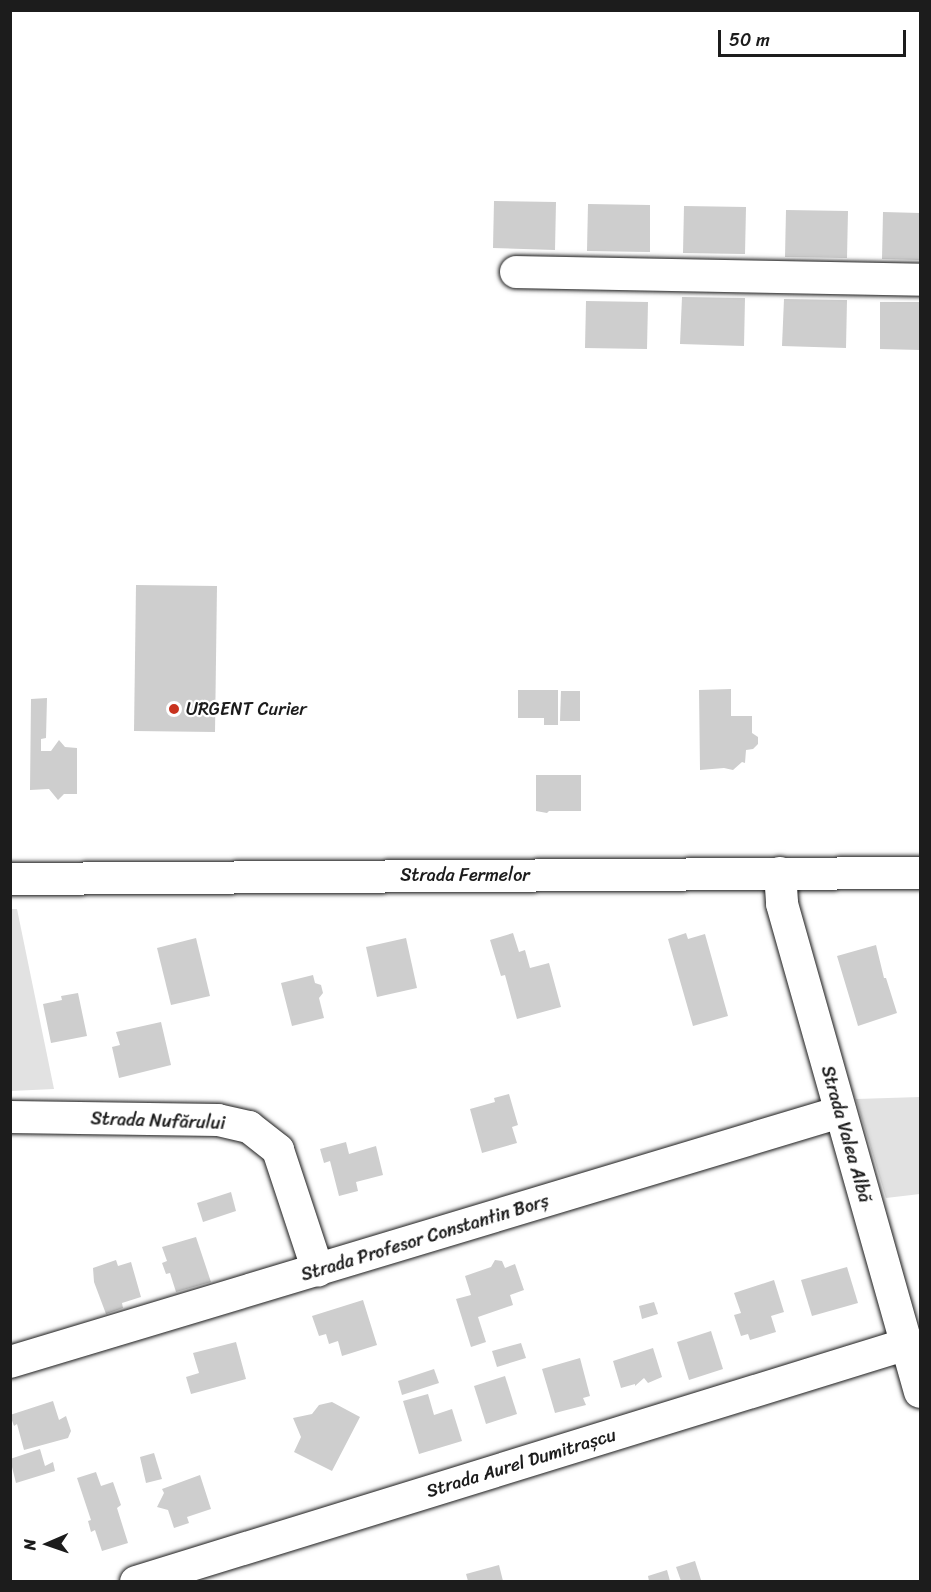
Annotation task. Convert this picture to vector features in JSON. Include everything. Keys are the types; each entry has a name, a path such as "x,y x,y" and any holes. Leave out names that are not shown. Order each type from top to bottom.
{"street":[{"path":"516,272 921,280"},
{"name":"Strada Valea Albă","path":"780,873 782,904 840,1112 914,1345 921,1392"},
{"name":"Strada Fermelor","path":"10,879 921,873"},
{"name":"Strada Profesor Constantin Borș","path":"10,1362 840,1112"},
{"name":"Strada Nufărului","path":"10,1117 218,1120 249,1127 278,1150 318,1271"},
{"name":"Strada Aurel Dumitrașcu","path":"136,1581 914,1345"}],"shaded area":[{"path":"10,909 17,909 54,1089 11,1091"},
{"path":"920,1097 920,1194 886,1198 856,1099"}],"building":[{"path":"494,201 556,202 555,250 493,248"},
{"path":"588,204 650,205 650,252 587,251"},
{"path":"684,206 746,207 745,254 683,253"},
{"path":"786,210 848,211 847,258 785,257"},
{"path":"883,212 920,213 920,260 882,259"},
{"path":"682,297 745,298 744,346 680,344"},
{"path":"784,299 847,300 846,348 782,346"},
{"path":"586,301 648,302 647,349 585,348"},
{"path":"880,302 920,302 920,350 880,349"},
{"path":"136,585 217,586 215,732 134,731"},
{"path":"731,689 731,716 752,716 752,733 758,737 758,744 753,749 746,750 745,763 742,762 733,770 724,768 700,770 699,690"},
{"path":"518,690 558,690 558,725 544,725 544,718 518,718"},
{"path":"561,691 580,691 580,721 560,721"},
{"path":"47,698 46,738 41,739 41,751 51,751 59,740 65,747 77,748 77,794 64,794 58,800 49,789 30,790 31,699"},
{"path":"536,775 581,775 581,811 549,811 547,813 536,811"},
{"path":"513,933 519,952 525,950 530,968 549,963 561,1007 517,1019 505,975 501,976 490,940"},
{"path":"686,933 688,939 705,934 728,1016 693,1026 668,939"},
{"path":"196,938 210,996 171,1005 157,948"},
{"path":"406,938 417,988 377,997 366,947"},
{"path":"876,945 884,978 886,978 897,1013 858,1026 837,956"},
{"path":"313,975 315,983 321,985 323,993 319,998 324,1018 292,1026 281,983"},
{"path":"78,993 87,1036 51,1043 43,1004 62,1000 61,996"},
{"path":"161,1022 171,1065 119,1078 112,1047 120,1045 116,1032"},
{"path":"509,1094 518,1125 512,1127 517,1143 482,1153 470,1109 495,1102 494,1098"},
{"path":"346,1142 349,1154 376,1146 383,1175 356,1182 358,1191 339,1196 330,1161 324,1163 320,1149"},
{"path":"231,1192 236,1211 203,1222 197,1203"},
{"path":"196,1237 211,1282 176,1292 170,1273 166,1274 162,1263 167,1261 162,1247"},
{"path":"116,1260 118,1266 131,1262 141,1297 122,1303 123,1308 106,1314 94,1282 93,1268"},
{"path":"495,1260 502,1261 505,1268 515,1264 524,1290 510,1295 513,1305 478,1317 486,1342 471,1347 456,1299 471,1295 465,1276 491,1267"},
{"path":"847,1267 858,1303 812,1316 801,1280"},
{"path":"774,1280 784,1312 771,1316 776,1332 750,1340 748,1334 741,1336 734,1315 741,1313 734,1293"},
{"path":"363,1300 377,1345 342,1356 338,1341 329,1344 326,1334 319,1336 312,1316"},
{"path":"654,1302 658,1314 642,1319 639,1306"},
{"path":"711,1331 723,1369 689,1380 677,1342"},
{"path":"236,1342 246,1379 191,1394 186,1377 199,1373 193,1353"},
{"path":"521,1343 526,1358 497,1367 492,1351"},
{"path":"653,1348 662,1377 648,1383 644,1378 635,1386 635,1384 621,1388 613,1361"},
{"path":"580,1358 590,1396 583,1398 586,1405 555,1413 542,1369"},
{"path":"434,1369 439,1383 402,1395 398,1381"},
{"path":"505,1376 517,1414 486,1424 474,1386"},
{"path":"428,1394 434,1415 452,1409 462,1441 419,1454 403,1401"},
{"path":"53,1401 59,1420 66,1416 71,1431 68,1438 24,1450 17,1424 14,1426 10,1415"},
{"path":"332,1402 360,1417 332,1471 294,1452 301,1437 293,1418 312,1414 319,1405"},
{"path":"40,1449 45,1466 53,1462 55,1471 16,1483 10,1459"},
{"path":"154,1453 162,1479 146,1483 140,1457"},
{"path":"96,1472 101,1486 113,1482 121,1505 117,1508 128,1543 102,1551 95,1530 91,1532 88,1521 91,1520 77,1478"},
{"path":"200,1475 211,1509 187,1517 189,1523 174,1528 168,1510 157,1507 164,1493 162,1489"},
{"path":"695,1561 701,1580 681,1581 676,1567"},
{"path":"499,1565 503,1581 468,1581 466,1574"},
{"path":"667,1570 670,1581 649,1581 648,1576"}],"place":[{"name":"URGENT Curier","path":"174,709"}]}
